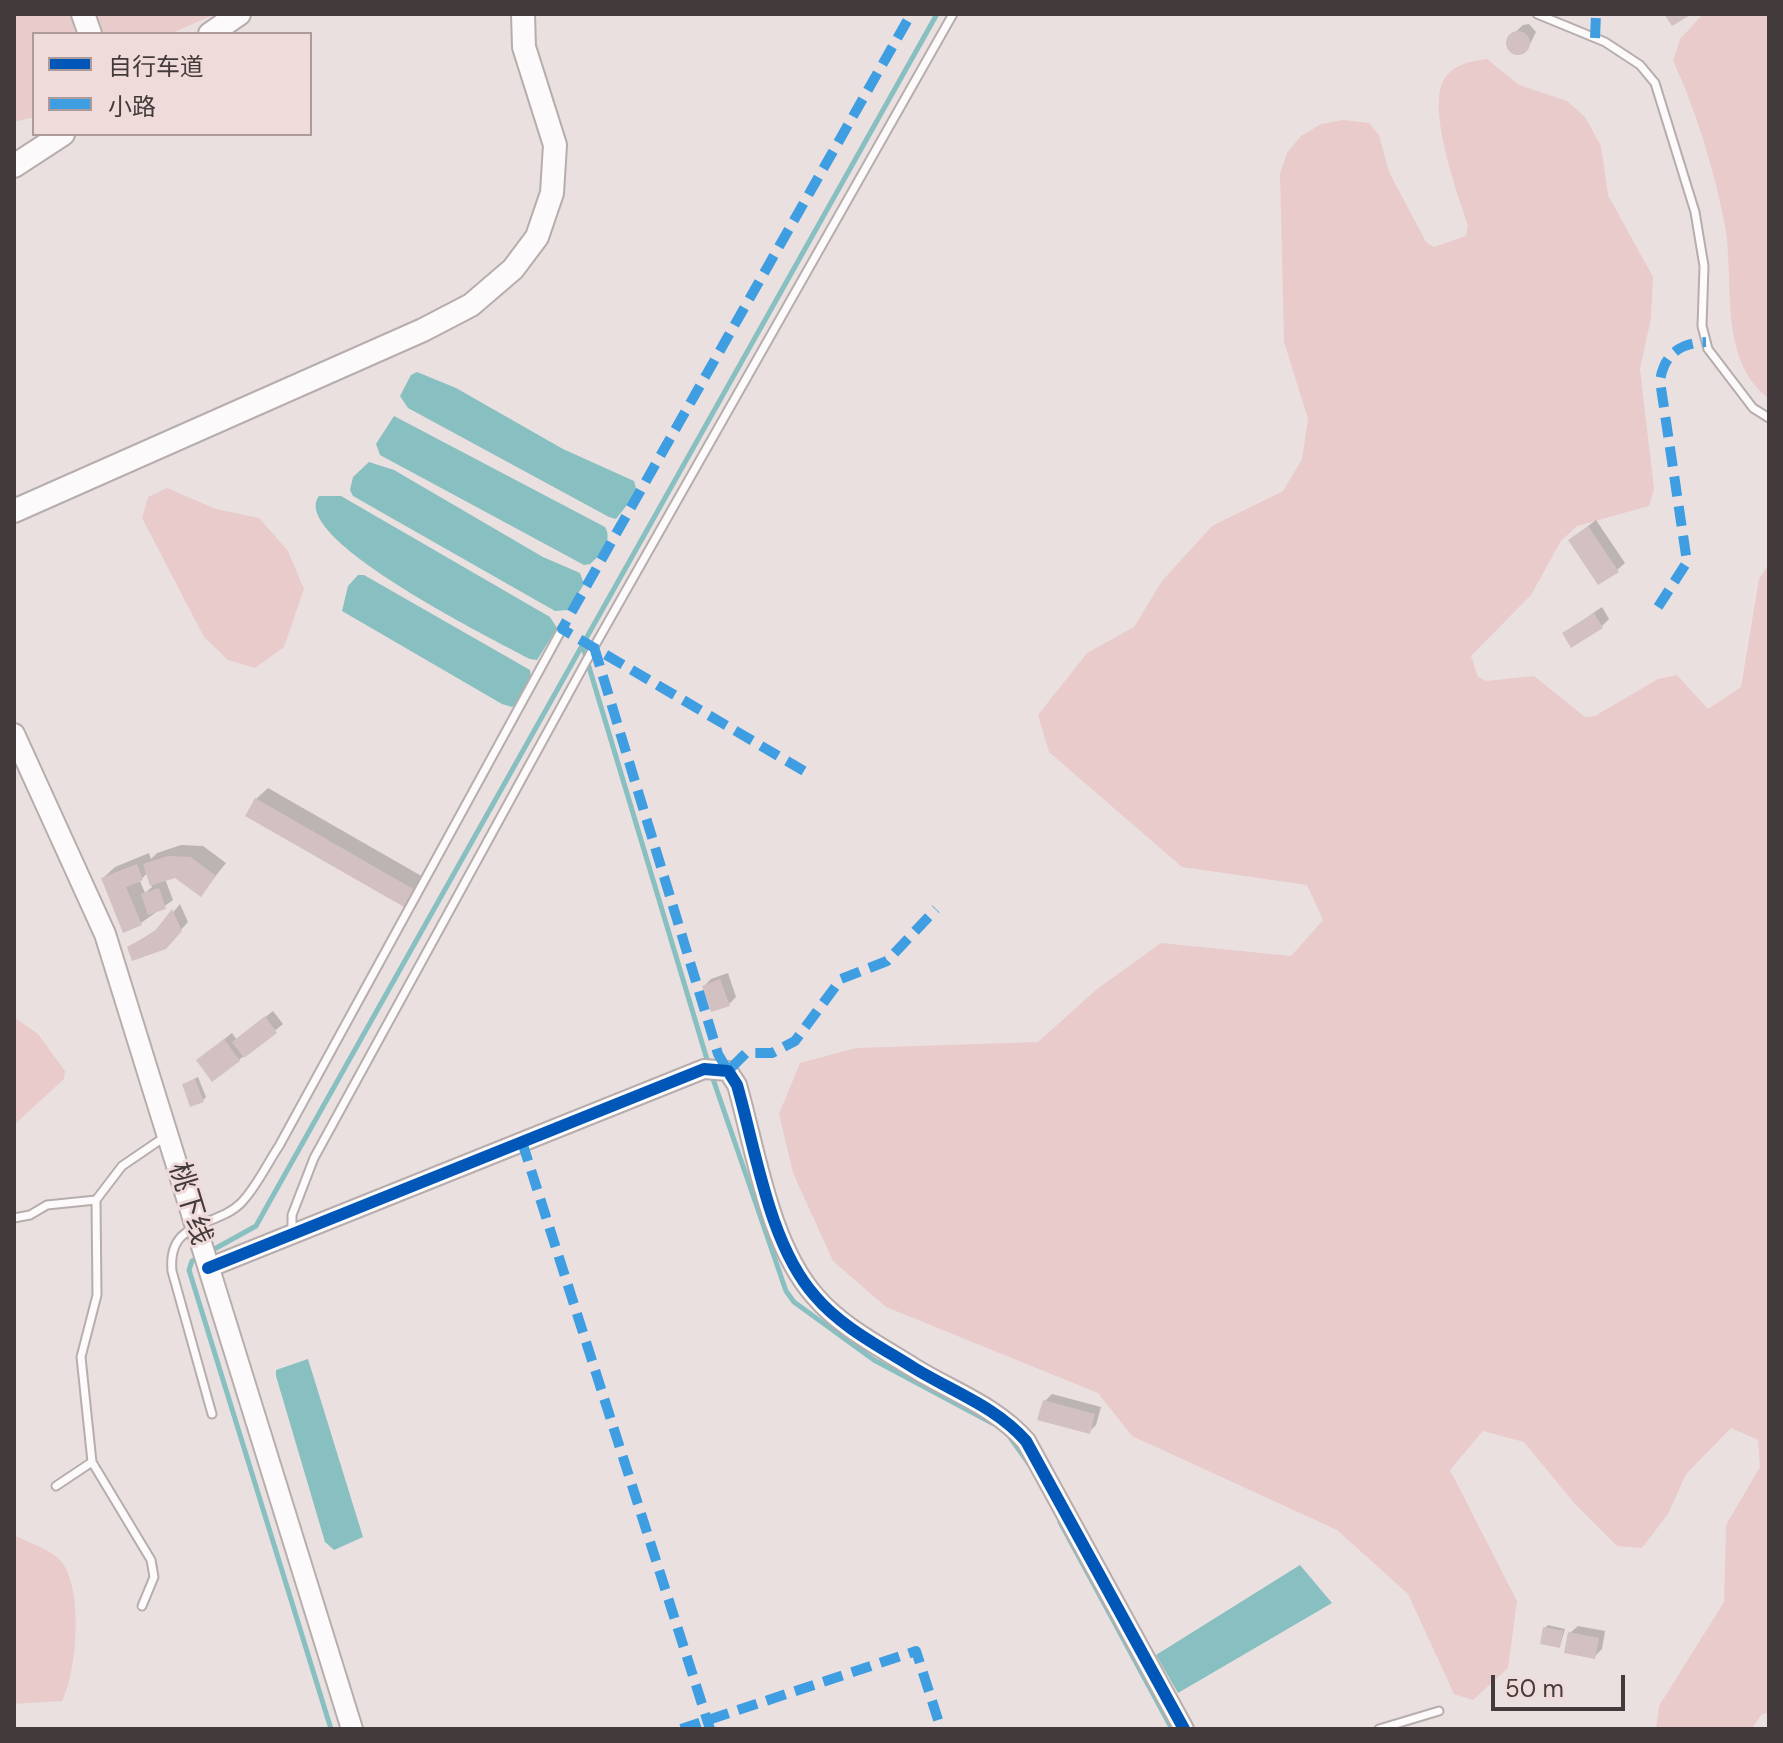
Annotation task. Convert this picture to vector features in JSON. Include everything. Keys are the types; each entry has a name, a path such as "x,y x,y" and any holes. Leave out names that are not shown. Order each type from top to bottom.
{"highway":[{"path":"213,32 239,14"},
{"path":"14,511 423,330 471,305 513,269 537,237 552,193 555,145 524,47 523,14"},
{"path":"14,166 60,136"}],"main road":[{"name":"桃下线","path":"14,734 105,934 352,1729"}],"street":[{"path":"208,1268 704,1069 728,1071 737,1085 782,1244 803,1279 816,1297 860,1334 1006,1419 1026,1441 1184,1729"}],"lane":[{"path":"292,1234 292,1215 314,1158 594,647 953,14"},
{"path":"1537,14 1605,42 1640,65 1655,83 1695,212 1704,266 1702,326 1708,349 1753,408 1769,418"},
{"path":"212,1414 171,1257 176,1244 195,1225 240,1205 279,1146 562,629"},
{"path":"142,1606 154,1577 151,1560 92,1462 81,1357 97,1295 96,1200 122,1166 167,1135"},
{"path":"14,1218 30,1215 47,1205 96,1200"},
{"path":"56,1486 92,1462"},
{"path":"1379,1729 1439,1711"}],"shaded area":[{"path":"14,14 215,14 174,32 32,32 32,118 14,122"},
{"path":"1703,14 1769,14 1769,399 1753,382 1742,363 1735,341 1728,248 1721,206 1697,120 1673,61 1680,39"},
{"path":"1487,59 1519,85 1567,101 1585,117 1601,146 1608,195 1653,277 1651,318 1640,369 1654,489 1649,506 1577,526 1561,541 1531,595 1471,656 1478,677 1487,681 1534,676 1585,717 1595,716 1658,679 1677,675 1708,709 1741,687 1759,579 1769,564 1769,1712 1761,1715 1752,1729 1656,1729 1659,1706 1724,1602 1726,1525 1760,1467 1758,1440 1731,1428 1686,1474 1668,1514 1642,1548 1617,1546 1574,1503 1524,1442 1483,1431 1450,1470 1517,1601 1508,1668 1473,1700 1454,1694 1408,1594 1337,1530 1132,1436 1098,1393 886,1307 833,1261 793,1173 779,1114 800,1063 856,1048 1038,1042 1097,989 1161,943 1291,956 1323,920 1307,885 1182,867 1049,752 1038,715 1087,653 1134,627 1162,581 1212,526 1283,491 1302,459 1308,419 1284,342 1280,174 1287,153 1301,136 1321,124 1343,120 1369,123 1379,135 1389,172 1426,242 1434,247 1466,236 1468,226 1440,126 1441,88 1447,75 1456,68"},
{"path":"167,488 216,509 259,518 288,551 304,589 284,647 255,668 228,660 204,637 142,518 148,497"},
{"path":"14,1017 38,1034 65,1071 64,1079 14,1125"},
{"path":"14,1535 58,1558 67,1570 72,1587 76,1628 72,1671 62,1701 14,1704"}],"water":[{"path":"417,372 456,388 563,449 634,481 637,492 616,519 609,517 408,408 400,396 411,375"},
{"path":"394,416 605,527 608,537 602,552 590,564 584,565 380,455 376,444"},
{"path":"369,462 394,470 543,557 580,573 584,584 568,610 555,611 353,496 350,490 353,477"},
{"path":"319,496 341,496 550,617 557,628 537,660 440,611 363,561 334,537 318,514"},
{"path":"358,575 364,575 530,670 531,677 516,705 502,704 342,611 348,586"},
{"path":"308,1359 363,1537 334,1550 325,1542 276,1376 276,1370"},
{"path":"1300,1565 1332,1603 1178,1693 1156,1655"}],"building":[{"path":"1664,14 1692,14 1672,26"},
{"path":"1518,31 1527,34 1530,43 1527,52 1518,55 1509,52 1506,43 1509,34"},
{"path":"1588,526 1619,572 1598,585 1568,540"},
{"path":"1594,613 1603,628 1571,648 1562,633"},
{"path":"255,798 415,890 404,907 245,816"},
{"path":"168,856 191,857 216,876 201,897 175,878 150,886 143,864"},
{"path":"137,864 143,880 126,887 142,925 123,933 101,878"},
{"path":"159,888 166,909 148,915 141,894"},
{"path":"172,909 182,931 166,949 132,961 127,947 154,932"},
{"path":"720,979 730,1006 711,1012 702,986"},
{"path":"265,1016 277,1033 244,1058 232,1042"},
{"path":"224,1039 240,1061 212,1082 196,1060"},
{"path":"195,1079 204,1102 190,1107 182,1084"},
{"path":"1043,1400 1095,1414 1090,1434 1037,1420"},
{"path":"1543,1627 1563,1631 1560,1648 1540,1644"},
{"path":"1568,1632 1599,1638 1595,1659 1564,1653"}],"waterway":[{"path":"209,1252 256,1226 937,14"},
{"path":"583,647 709,1066"},
{"path":"712,1076 786,1291 794,1302 874,1360 992,1423"},
{"path":"201,1257 192,1261 189,1270 331,1729"},
{"path":"1007,1433 1029,1464"},
{"path":"1060,1522 1172,1729"}],"marked path":[{"path":"804,771 562,629 911,14"},
{"path":"1595,38 1596,14"},
{"path":"1658,607 1687,562 1660,381 1669,357 1688,345 1706,342"},
{"path":"594,647 718,1054 728,1071 746,1053 772,1053 795,1041 841,979 887,961 936,909"},
{"path":"522,1142 710,1729"},
{"path":"681,1729 916,1651 941,1729"}],"cycle path":[{"path":"208,1268 704,1069 728,1071 737,1085 775,1224 799,1275 825,1307 849,1327 1001,1418 1026,1441 1184,1729"}]}
